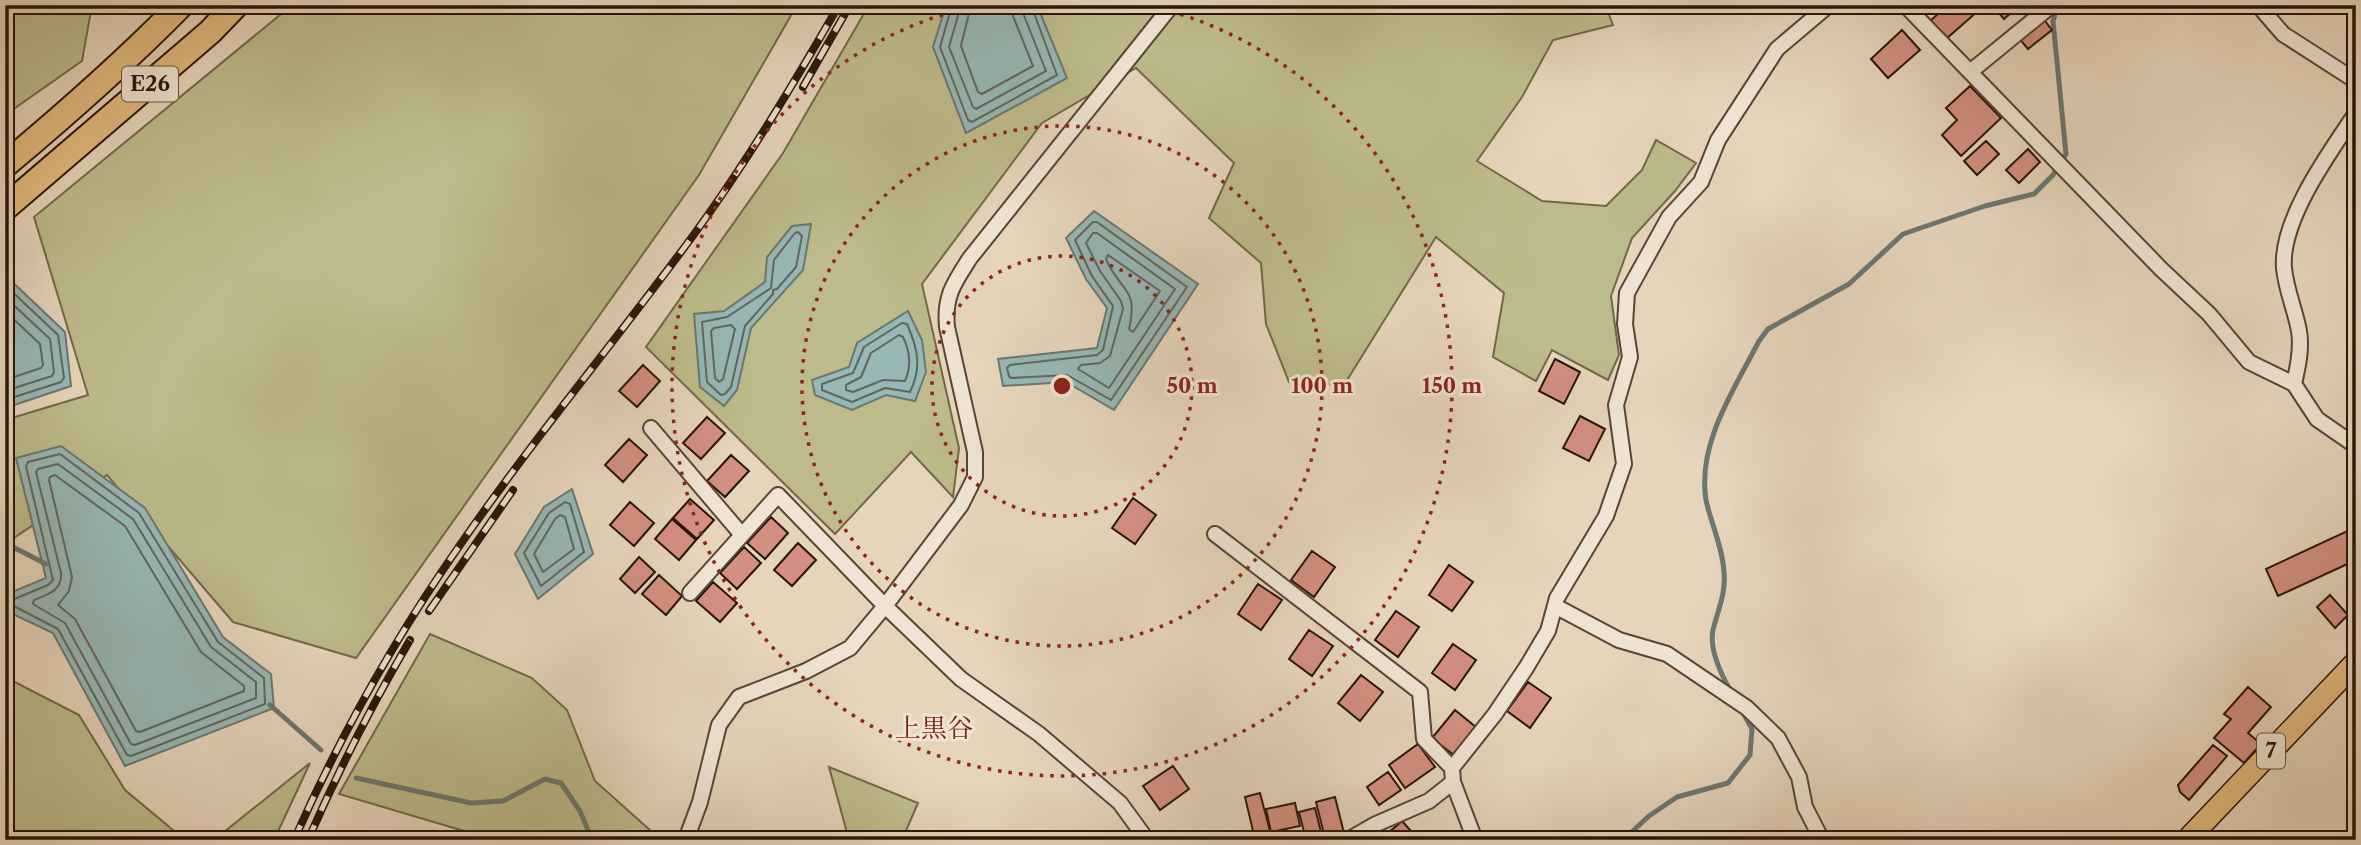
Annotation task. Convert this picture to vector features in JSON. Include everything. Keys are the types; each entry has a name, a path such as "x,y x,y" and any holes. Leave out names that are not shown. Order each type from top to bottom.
{"highway":[{"name":"E26","path":"5,165 181,5"},
{"name":"E26","path":"5,208 210,32 236,5"}],"main road":[{"name":"7","path":"2187,840 2356,662"}],"street":[{"path":"681,840 687,837 700,802 719,725 739,697 806,671 850,648 886,606 961,505 975,477 975,452 947,327 945,308 951,287 970,258 1172,5"},
{"path":"1348,840 1429,800 1452,775 1495,714 1548,631 1557,598 1606,516 1624,464 1616,405 1630,358 1625,324 1627,293 1669,217 1700,183 1718,140 1777,48 1829,5"},
{"path":"1905,5 2161,269 2209,314 2249,362 2294,384 2317,419 2356,446"},
{"path":"1970,72 2052,5"},
{"path":"2258,5 2283,34 2356,81"},
{"path":"2294,384 2299,362 2299,332 2287,292 2283,264 2287,238 2297,208 2356,113"},
{"path":"651,428 742,535"},
{"path":"690,593 778,495 961,679 1039,734 1120,803 1147,840"},
{"path":"1215,534 1420,692 1424,739 1452,775 1475,840"},
{"path":"1555,607 1619,640 1667,654 1747,708 1778,738 1799,776 1805,807 1822,840"}],"shaded area":[{"path":"5,5 92,5 82,61 5,115"},
{"path":"292,5 797,5 699,175 356,658 233,622 107,475 5,544 5,420 88,395 34,217"},
{"path":"869,5 1605,5 1613,25 1553,40 1522,97 1477,161 1542,201 1606,206 1642,170 1656,140 1696,163 1675,191 1632,238 1611,296 1619,355 1608,380 1552,350 1536,381 1493,357 1504,293 1436,237 1344,385 1289,382 1266,324 1261,263 1209,218 1234,163 1136,68 1042,123 922,284 959,448 953,497 911,452 835,534 646,347 783,153"},
{"path":"430,634 532,678 567,710 595,781 660,839 502,840 339,794"},
{"path":"5,677 79,715 125,790 185,840 5,840"},
{"path":"310,763 274,840 214,840"},
{"path":"829,767 918,803 902,840 849,840"}],"water":[{"path":"946,5 1037,5 1067,78 966,133 933,47"},
{"path":"1094,211 1198,284 1114,410 1066,382 1003,386 998,359 1097,348 1107,308 1086,279 1066,238"},
{"path":"811,224 803,270 751,328 737,390 724,406 700,387 694,314 724,311 765,282 767,257 792,226"},
{"path":"5,275 65,332 71,386 5,408"},
{"path":"908,311 922,340 926,372 915,401 886,395 852,410 815,395 812,380 849,367 857,343"},
{"path":"61,446 145,508 223,637 271,674 274,708 125,766 53,633 13,614 5,615 5,595 46,578 16,458"},
{"path":"572,489 593,554 538,599 515,554 544,507"}],"building":[{"path":"1948,5 1972,5 1978,11 1946,39 1930,21"},
{"path":"2020,5 2004,19 1994,7"},
{"path":"2042,17 2052,30 2028,49 2018,37"},
{"path":"1902,30 1920,50 1888,78 1871,59"},
{"path":"1970,86 2001,118 1961,156 1942,135 1957,120 1946,108"},
{"path":"1986,141 1999,154 1977,175 1964,161"},
{"path":"2028,149 2040,162 2019,183 2006,170"},
{"path":"1555,359 1580,372 1564,404 1539,391"},
{"path":"643,365 660,381 637,407 619,391"},
{"path":"1580,416 1605,429 1589,461 1563,448"},
{"path":"707,417 725,433 701,459 683,443"},
{"path":"629,439 647,455 623,482 605,465"},
{"path":"731,455 749,471 725,497 707,481"},
{"path":"1133,498 1156,515 1135,544 1112,528"},
{"path":"690,499 714,520 697,539 673,518"},
{"path":"630,502 654,523 634,546 610,525"},
{"path":"771,517 788,533 765,559 747,543"},
{"path":"672,519 696,540 679,560 655,539"},
{"path":"2356,527 2356,560 2278,596 2266,569"},
{"path":"798,543 816,560 792,586 774,570"},
{"path":"744,547 761,563 737,589 720,573"},
{"path":"1312,551 1335,567 1314,597 1291,580"},
{"path":"639,557 655,572 635,593 620,579"},
{"path":"1449,565 1473,582 1452,611 1429,595"},
{"path":"659,575 682,596 666,615 642,594"},
{"path":"713,582 737,603 720,622 696,601"},
{"path":"1258,584 1282,600 1261,630 1238,614"},
{"path":"2330,595 2348,615 2335,628 2317,607"},
{"path":"1396,611 1419,627 1398,657 1375,640"},
{"path":"1309,630 1333,646 1312,676 1289,659"},
{"path":"1453,644 1476,660 1455,690 1432,673"},
{"path":"1361,675 1383,692 1360,721 1338,703"},
{"path":"1528,682 1551,698 1530,728 1507,711"},
{"path":"2248,687 2271,707 2248,733 2261,744 2244,763 2214,738 2231,719 2224,714"},
{"path":"1455,710 1477,728 1455,756 1432,738"},
{"path":"1418,744 1435,767 1405,788 1389,765"},
{"path":"2213,745 2227,756 2189,800 2180,792 2178,785"},
{"path":"1173,766 1189,789 1160,810 1143,786"},
{"path":"1388,772 1401,790 1379,805 1367,787"},
{"path":"1260,793 1270,831 1254,835 1245,797"},
{"path":"1335,797 1344,833 1325,838 1316,802"},
{"path":"1295,803 1300,826 1271,832 1266,809"},
{"path":"1315,808 1323,840 1306,840 1299,812"},
{"path":"1402,821 1419,840 1380,840"}],"waterway":[{"path":"1730,690 1714,653 1712,637 1724,588 1724,573 1706,500 1705,479 1712,438 1729,398 1768,329 1849,284 1903,234 1985,206 2034,194 2053,175 2066,154 2053,21 2058,5"},
{"path":"5,543 46,564"},
{"path":"270,705 321,750"},
{"path":"1623,840 1649,816 1677,797 1728,783 1750,755 1752,729 1742,711"},
{"path":"356,778 471,803 503,801 545,779 561,783 580,811 592,840"}],"railway":[{"path":"294,840 330,763 370,688 436,580 488,505 666,272 734,178 839,5"},
{"path":"803,87 850,5"},
{"path":"429,611 513,490"},
{"path":"308,840 356,738 410,640"}],"district":[{"name":"上黒谷","path":"934,728"}]}
